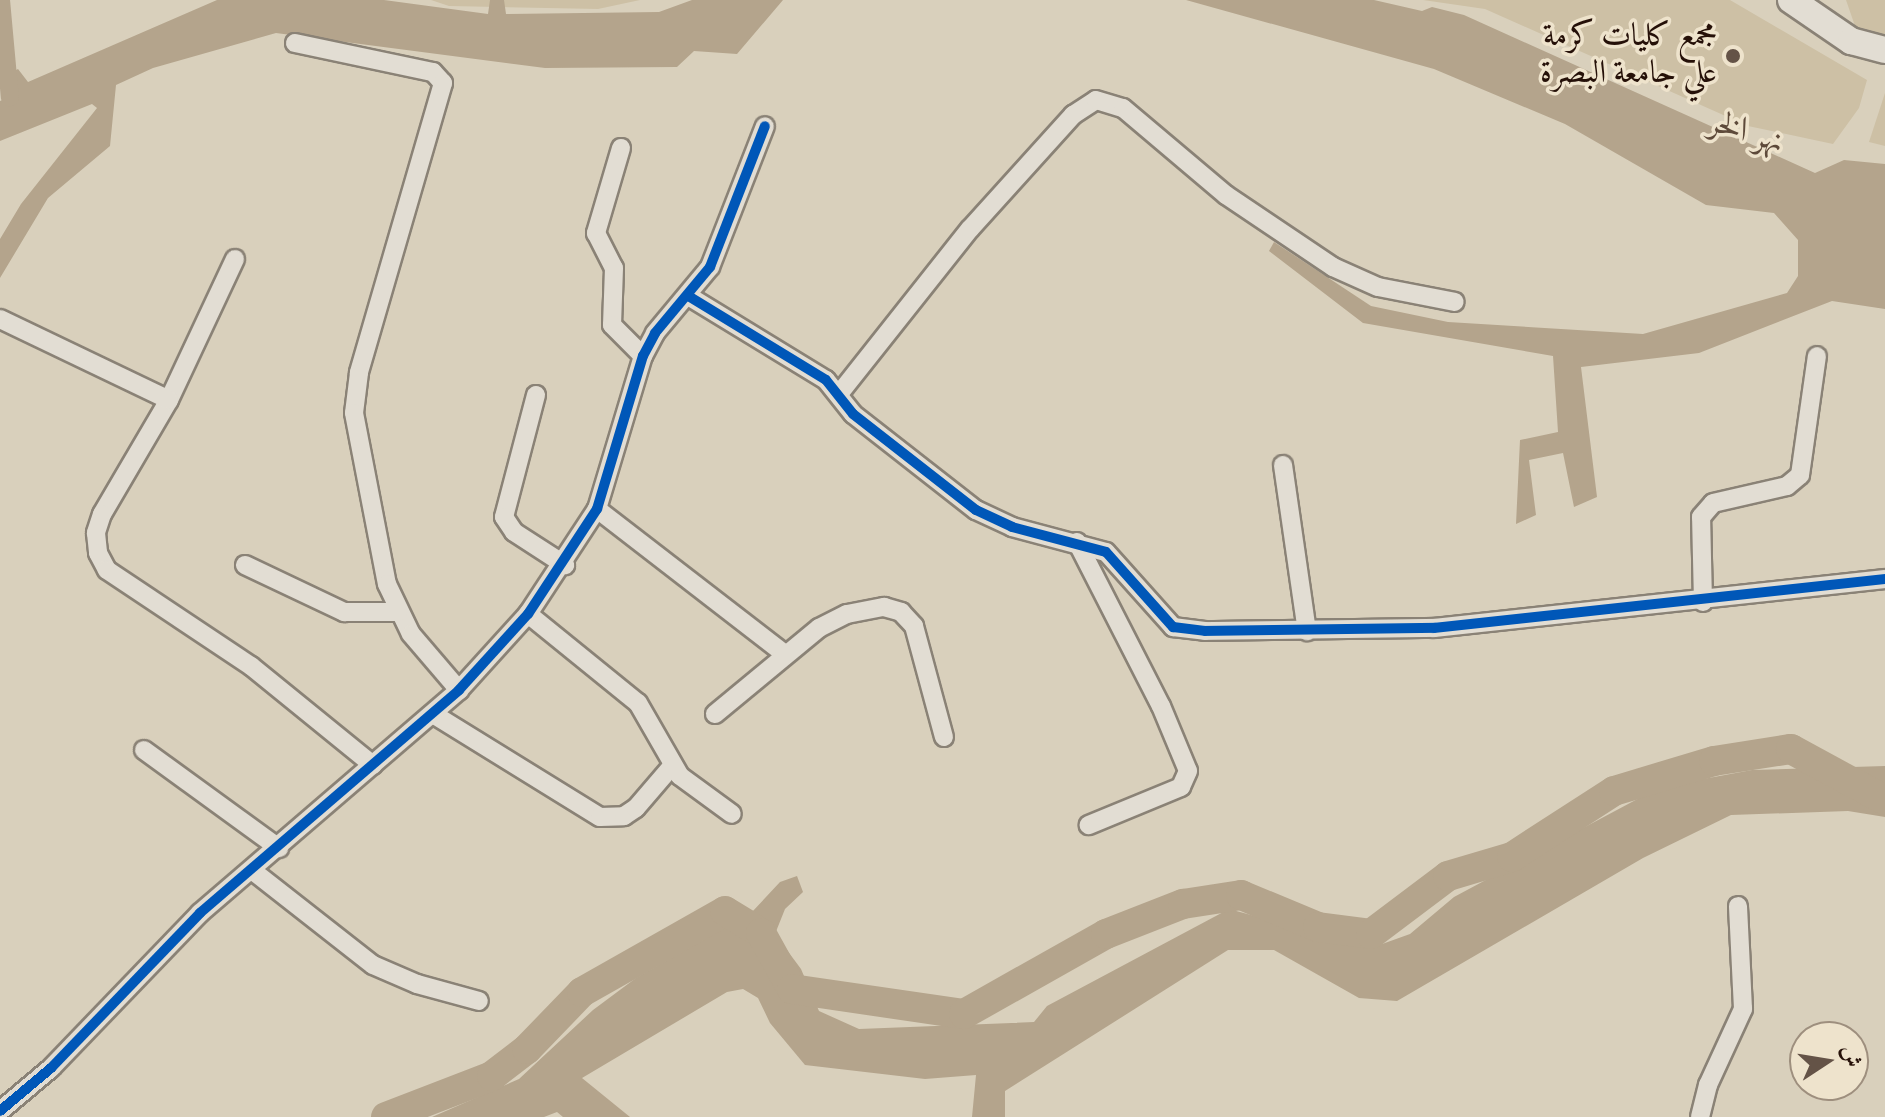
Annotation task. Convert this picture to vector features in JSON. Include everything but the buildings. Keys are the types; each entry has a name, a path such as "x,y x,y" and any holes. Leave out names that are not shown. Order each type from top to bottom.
{"street":[{"path":"1791,0 1831,13 1851,41 1885,50"},
{"path":"295,43 433,72 443,83 356,392 355,435 378,550 398,612 459,690"},
{"path":"839,394 970,229 1073,115 1096,100 1123,108 1226,195 1333,267 1378,287 1455,302"},
{"path":"0,1111 51,1068 200,913 253,871 459,690 528,614 565,565 597,509 643,356 655,333 690,297 721,246 765,126"},
{"path":"621,148 596,233 614,268 612,325 643,356"},
{"path":"235,259 169,400 102,514 96,533 102,561 124,582 251,666 373,765"},
{"path":"690,297 815,373 839,394 853,414 976,510 1012,527 1106,552 1173,627 1307,631 1434,628 1703,602 1885,579"},
{"path":"0,319 169,400"},
{"path":"1703,602 1701,517 1713,503 1787,486 1800,475 1817,356"},
{"path":"536,395 504,517 514,532 565,565"},
{"path":"1283,465 1307,631"},
{"path":"597,509 783,653"},
{"path":"1077,542 1161,706 1188,771 1181,787 1089,825"},
{"path":"245,565 335,610 398,612"},
{"path":"715,714 783,653 847,614 884,607 901,612 921,645 944,737"},
{"path":"528,614 638,703 672,766 691,787 732,814"},
{"path":"433,714 600,817 624,816 636,808 672,766"},
{"path":"144,750 279,848"},
{"path":"253,871 373,965 479,1001"},
{"path":"1700,1117 1708,1085 1743,1009 1738,906"}],"shaded area":[{"path":"217,0 384,0 488,14 490,0 504,0 506,14 659,12 692,0 783,0 737,54 694,51 677,67 545,68 276,33 153,68 116,85 110,146 48,198 0,278 0,239 21,204 97,108 92,104 0,141 0,101 5,99 0,78 18,69 28,82"},
{"path":"431,0 640,0 598,9 449,6"},
{"name":"نهر الخر","path":"1186,0 1374,0 1422,11 1432,7 1464,15 1815,173 1844,160 1885,164 1885,309 1832,301 1699,353 1581,367 1597,497 1574,507 1563,453 1529,460 1536,515 1516,524 1520,440 1558,432 1553,356 1363,323 1269,251 1274,242 1371,306 1448,322 1643,334 1787,293 1798,276 1798,240 1774,213 1706,205 1565,124 1434,69"},
{"name":"مجمع كليات كرمة علي جامعة البصرة","path":"1423,0 1730,0 1867,80 1859,108 1833,144 1748,126 1485,9"},
{"path":"1846,0 1885,0 1885,38 1855,26"},
{"path":"1885,93 1885,146 1869,142"},
{"path":"1885,766 1885,817 1848,811 1731,815 1643,858 1397,1001 1359,998 1274,950 1228,950 1005,1091 1005,1117 972,1117 976,1075 925,1079 805,1065 770,1023 758,998 743,989 727,992 582,1078 630,1117 563,1117 557,1112 544,1117 432,1117 519,1079 593,1010 636,978 752,912 780,882 797,876 803,892 785,909 775,934 801,969 819,1011 859,1029 1034,1022 1047,1006 1229,909 1371,948 1410,934 1454,897 1660,787 1752,770"}],"waterway":[{"path":"1,0 10,98"},
{"path":"386,1117 492,1076 527,1049 582,992 725,911 761,933 792,989 964,1014 1106,934 1183,904 1241,895 1318,927 1371,934 1448,876 1512,857 1614,791 1714,761 1791,749 1885,800"}],"cycle path":[{"path":"0,1111 51,1068 200,913 459,690 528,614 597,509 643,356 655,333 710,267 765,126"},
{"path":"690,297 826,380 853,414 976,510 1012,527 1106,552 1173,627 1205,631 1434,628 1885,579"}],"place":[{"name":"مجمع كليات كرمة علي جامعة البصرة","path":"1733,56"}]}
